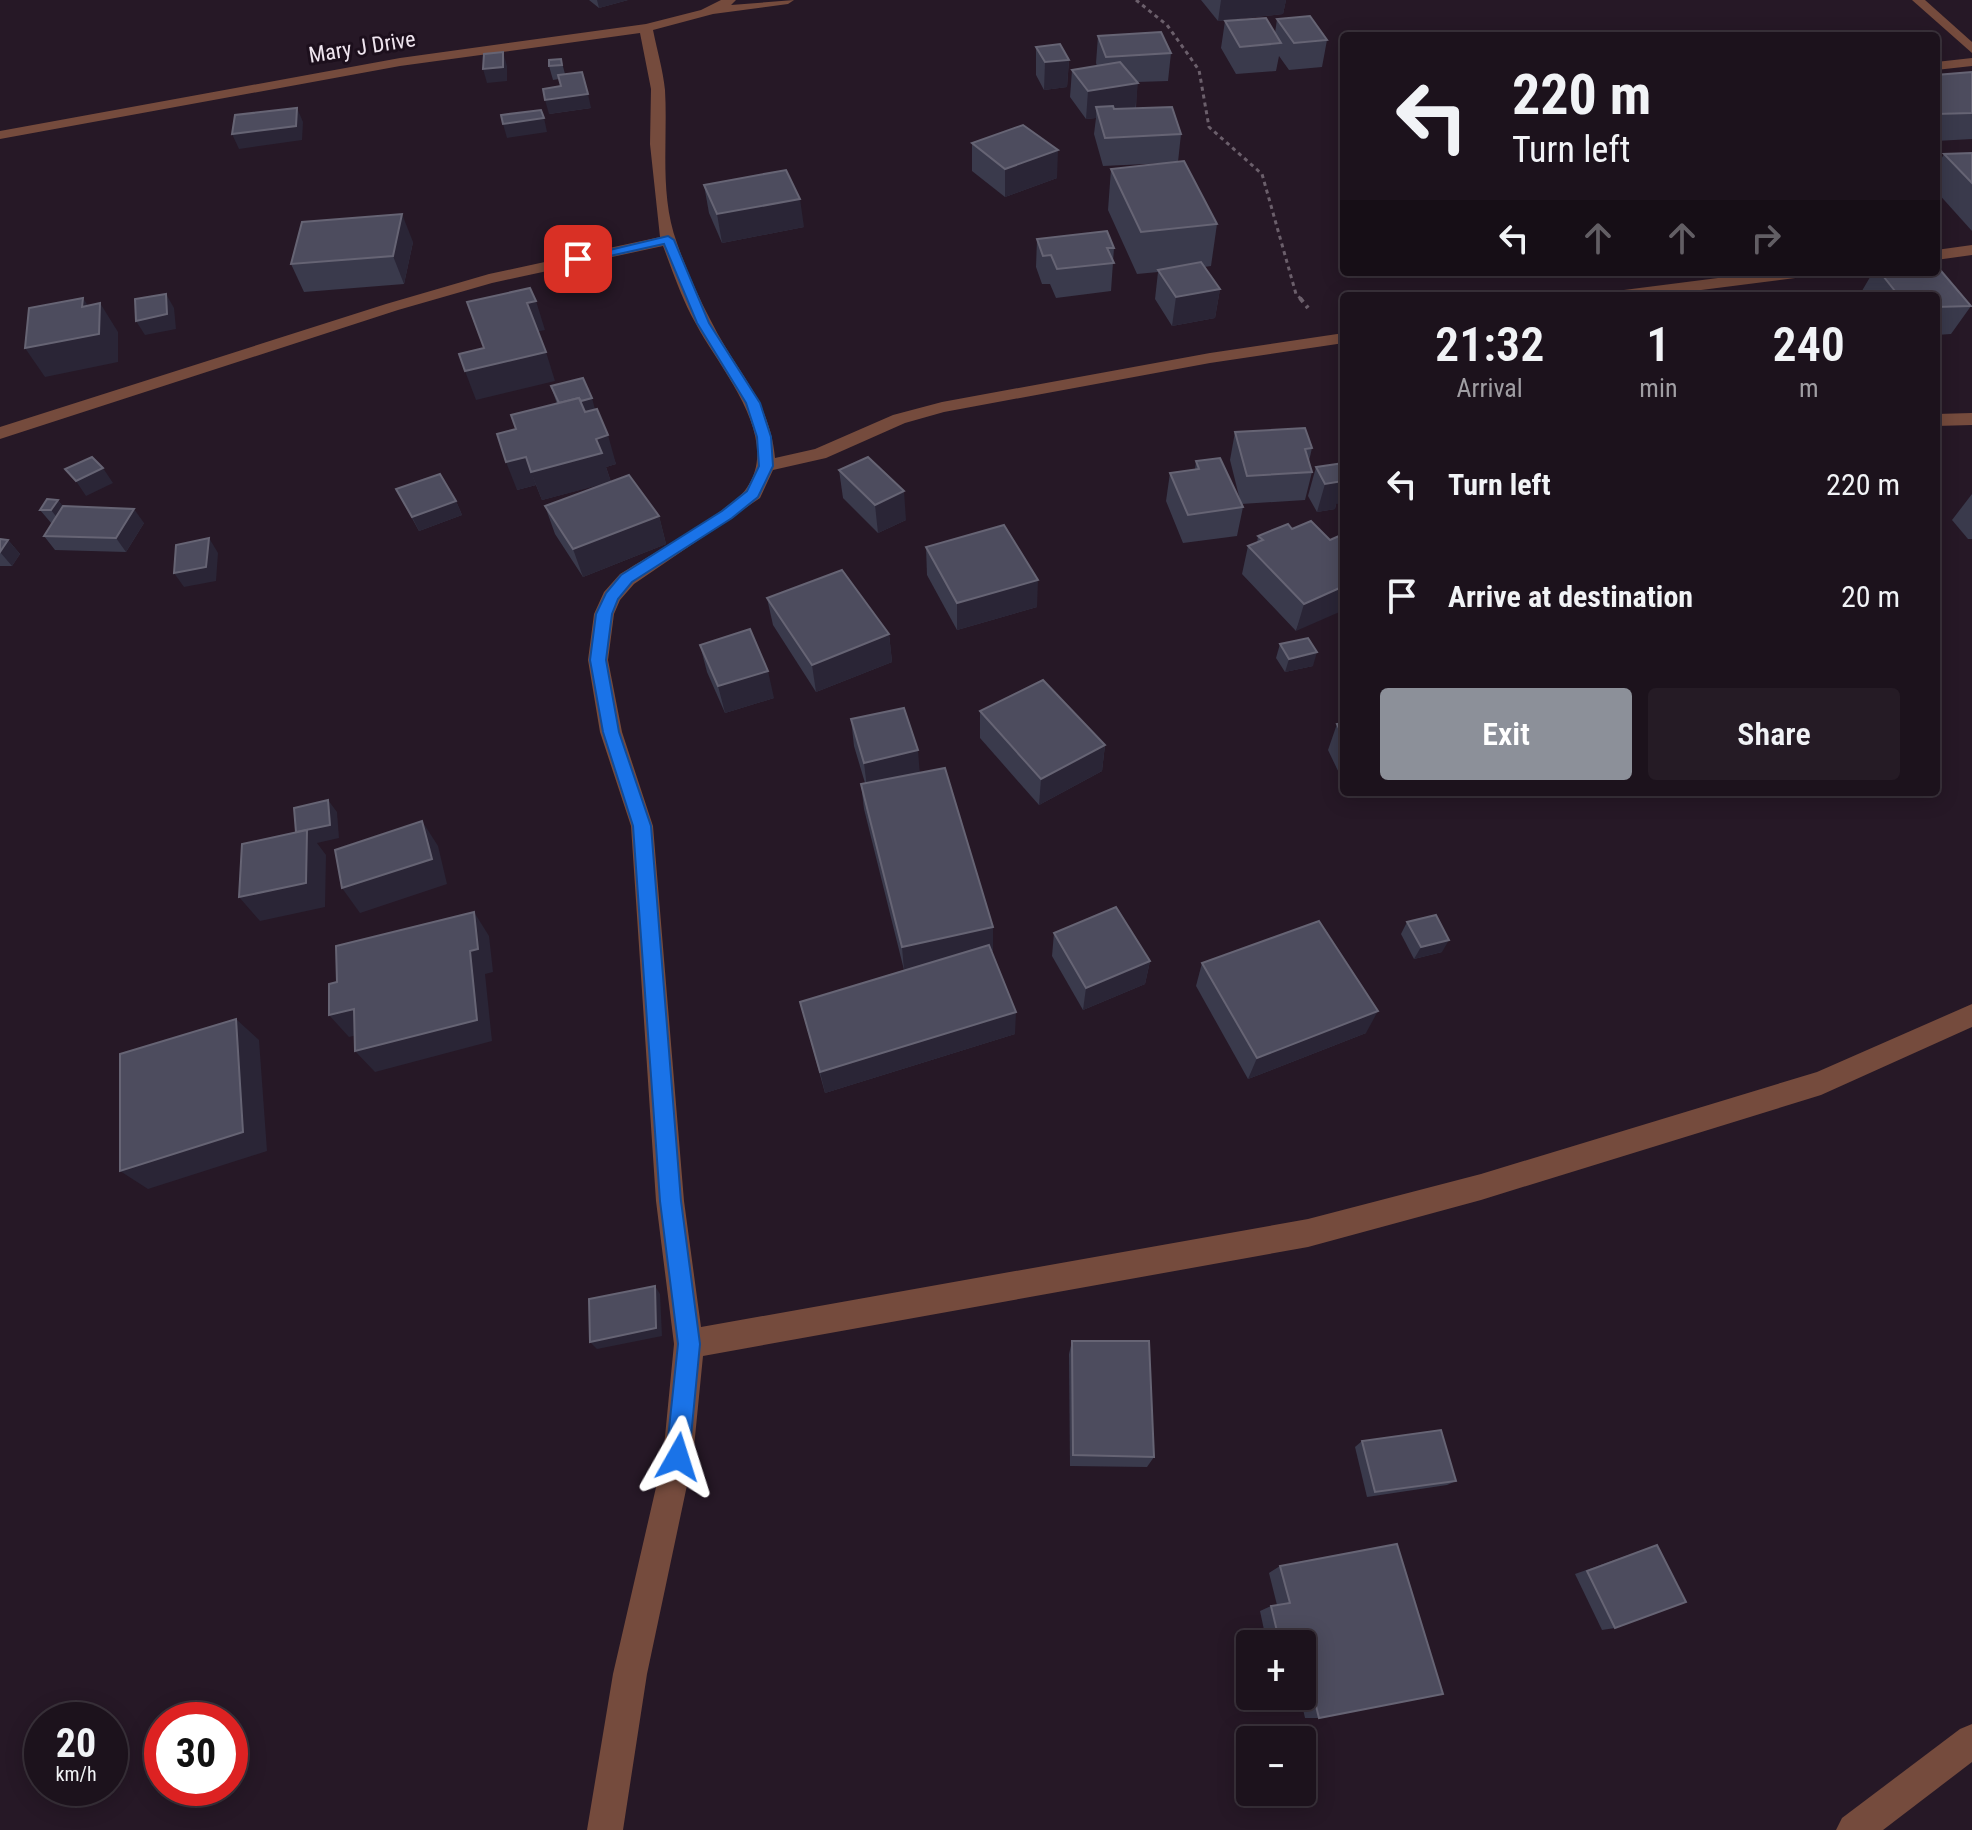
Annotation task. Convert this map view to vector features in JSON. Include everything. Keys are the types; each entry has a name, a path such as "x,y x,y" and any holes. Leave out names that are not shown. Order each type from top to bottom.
{"street":[{"name":"Mary J Drive","path":"0,135 400,62 646,28 706,13 730,0"},
{"path":"706,13 788,0"},
{"path":"1918,0 1972,49"},
{"path":"605,1830 630,1674 678,1457 689,1344 669,1186 642,826 611,732 598,660 604,614 611,597 627,579 753,494 766,466 764,437 753,403 703,323 668,240 662,210 657,144 658,89 646,28"},
{"path":"1940,66 1972,62"},
{"path":"0,433 489,279 668,240"},
{"path":"1940,254 1972,250"},
{"path":"1647,292 1772,276"},
{"path":"766,466 820,454 899,419 942,407 1210,358 1340,339"},
{"path":"1940,420 1972,419"},
{"path":"689,1344 1308,1233 1481,1187 1821,1083 1972,1015"},
{"path":"1854,1830 1972,1741"}],"path":[{"path":"1136,0 1167,25 1199,70 1209,127 1262,174 1296,294 1340,339"}],"building":[{"path":"1310,16 1327,40 1294,43 1277,19"},
{"path":"1266,18 1281,43 1240,47 1225,21"},
{"path":"1161,32 1171,53 1106,57 1098,36"},
{"path":"1060,44 1069,60 1045,62 1036,47"},
{"path":"503,52 503,67 483,69 484,54"},
{"path":"561,59 562,65 549,66 549,60"},
{"path":"1120,62 1138,83 1088,91 1072,70"},
{"path":"582,72 588,94 545,100 543,89 561,86 558,75"},
{"path":"1972,72 1972,113 1940,114 1940,75"},
{"path":"1113,106 1114,109 1172,107 1181,134 1105,138 1096,107"},
{"path":"297,108 296,126 232,134 235,115"},
{"path":"541,110 544,118 503,124 501,115"},
{"path":"1023,125 1058,150 1005,169 972,143"},
{"path":"1972,153 1972,183 1944,154"},
{"path":"1184,161 1217,224 1141,232 1111,169"},
{"path":"786,170 800,199 717,214 704,185"},
{"path":"402,214 393,256 291,264 302,222"},
{"path":"1107,231 1114,248 1107,248 1114,263 1057,269 1051,255 1043,256 1037,239"},
{"path":"1201,262 1220,289 1176,297 1158,270"},
{"path":"1940,270 1971,306 1940,307 1940,292 1896,292 1883,276 1940,276"},
{"path":"530,288 536,301 527,303 546,352 465,371 459,354 484,348 467,302"},
{"path":"166,294 167,314 136,321 135,299"},
{"path":"83,298 82,307 100,303 99,334 25,348 29,308"},
{"path":"583,378 592,398 559,403 551,386"},
{"path":"579,398 585,412 597,409 608,435 596,439 602,453 531,472 526,457 506,462 497,434 516,429 511,415"},
{"path":"1305,428 1312,448 1305,449 1312,472 1247,476 1235,432"},
{"path":"92,457 103,468 76,481 65,469"},
{"path":"868,457 904,491 875,505 839,470"},
{"path":"1220,458 1243,507 1188,515 1170,473 1199,469 1196,461"},
{"path":"1340,464 1340,482 1325,484 1316,467"},
{"path":"440,474 456,501 412,517 396,489"},
{"path":"629,475 659,516 573,549 545,506"},
{"path":"47,499 58,500 51,510 40,510"},
{"path":"63,506 134,509 116,538 44,536"},
{"path":"1311,521 1330,540 1340,537 1340,588 1304,604 1248,546 1263,540 1258,536 1288,524 1292,529"},
{"path":"1004,525 1038,580 957,603 926,547"},
{"path":"209,538 206,567 174,573 176,545"},
{"path":"0,539 8,540 0,552"},
{"path":"842,570 889,634 812,665 767,598"},
{"path":"750,629 768,671 718,686 700,645"},
{"path":"1308,638 1317,652 1289,659 1280,644"},
{"path":"1043,680 1105,745 1041,779 980,711"},
{"path":"904,708 918,750 864,763 851,719"},
{"path":"945,768 993,927 902,947 861,784"},
{"path":"328,800 330,825 296,832 294,808"},
{"path":"422,821 432,859 342,888 335,850"},
{"path":"307,830 306,883 239,897 242,844"},
{"path":"1116,907 1150,961 1086,988 1054,933"},
{"path":"474,912 478,949 470,951 477,1020 355,1051 354,1009 329,1015 329,984 337,982 336,946"},
{"path":"1436,915 1449,940 1421,947 1407,922"},
{"path":"1319,921 1378,1011 1257,1058 1202,963"},
{"path":"989,945 1016,1012 820,1072 800,1002"},
{"path":"236,1019 243,1132 120,1171 120,1054"},
{"path":"655,1286 656,1328 590,1342 589,1299"},
{"path":"1072,1341 1149,1341 1154,1457 1073,1455"},
{"path":"1441,1430 1456,1481 1375,1492 1362,1441"},
{"path":"1397,1544 1443,1694 1319,1718 1316,1706 1316,1630 1277,1630 1271,1606 1290,1603 1280,1566"},
{"path":"1657,1545 1686,1602 1615,1628 1587,1571"}],"route":[{"path":"578,259 668,240 703,323 753,403 764,437 766,466 753,494 627,579 611,597 604,614 598,660 611,732 642,826 670,1201 689,1344 678,1457"}]}
